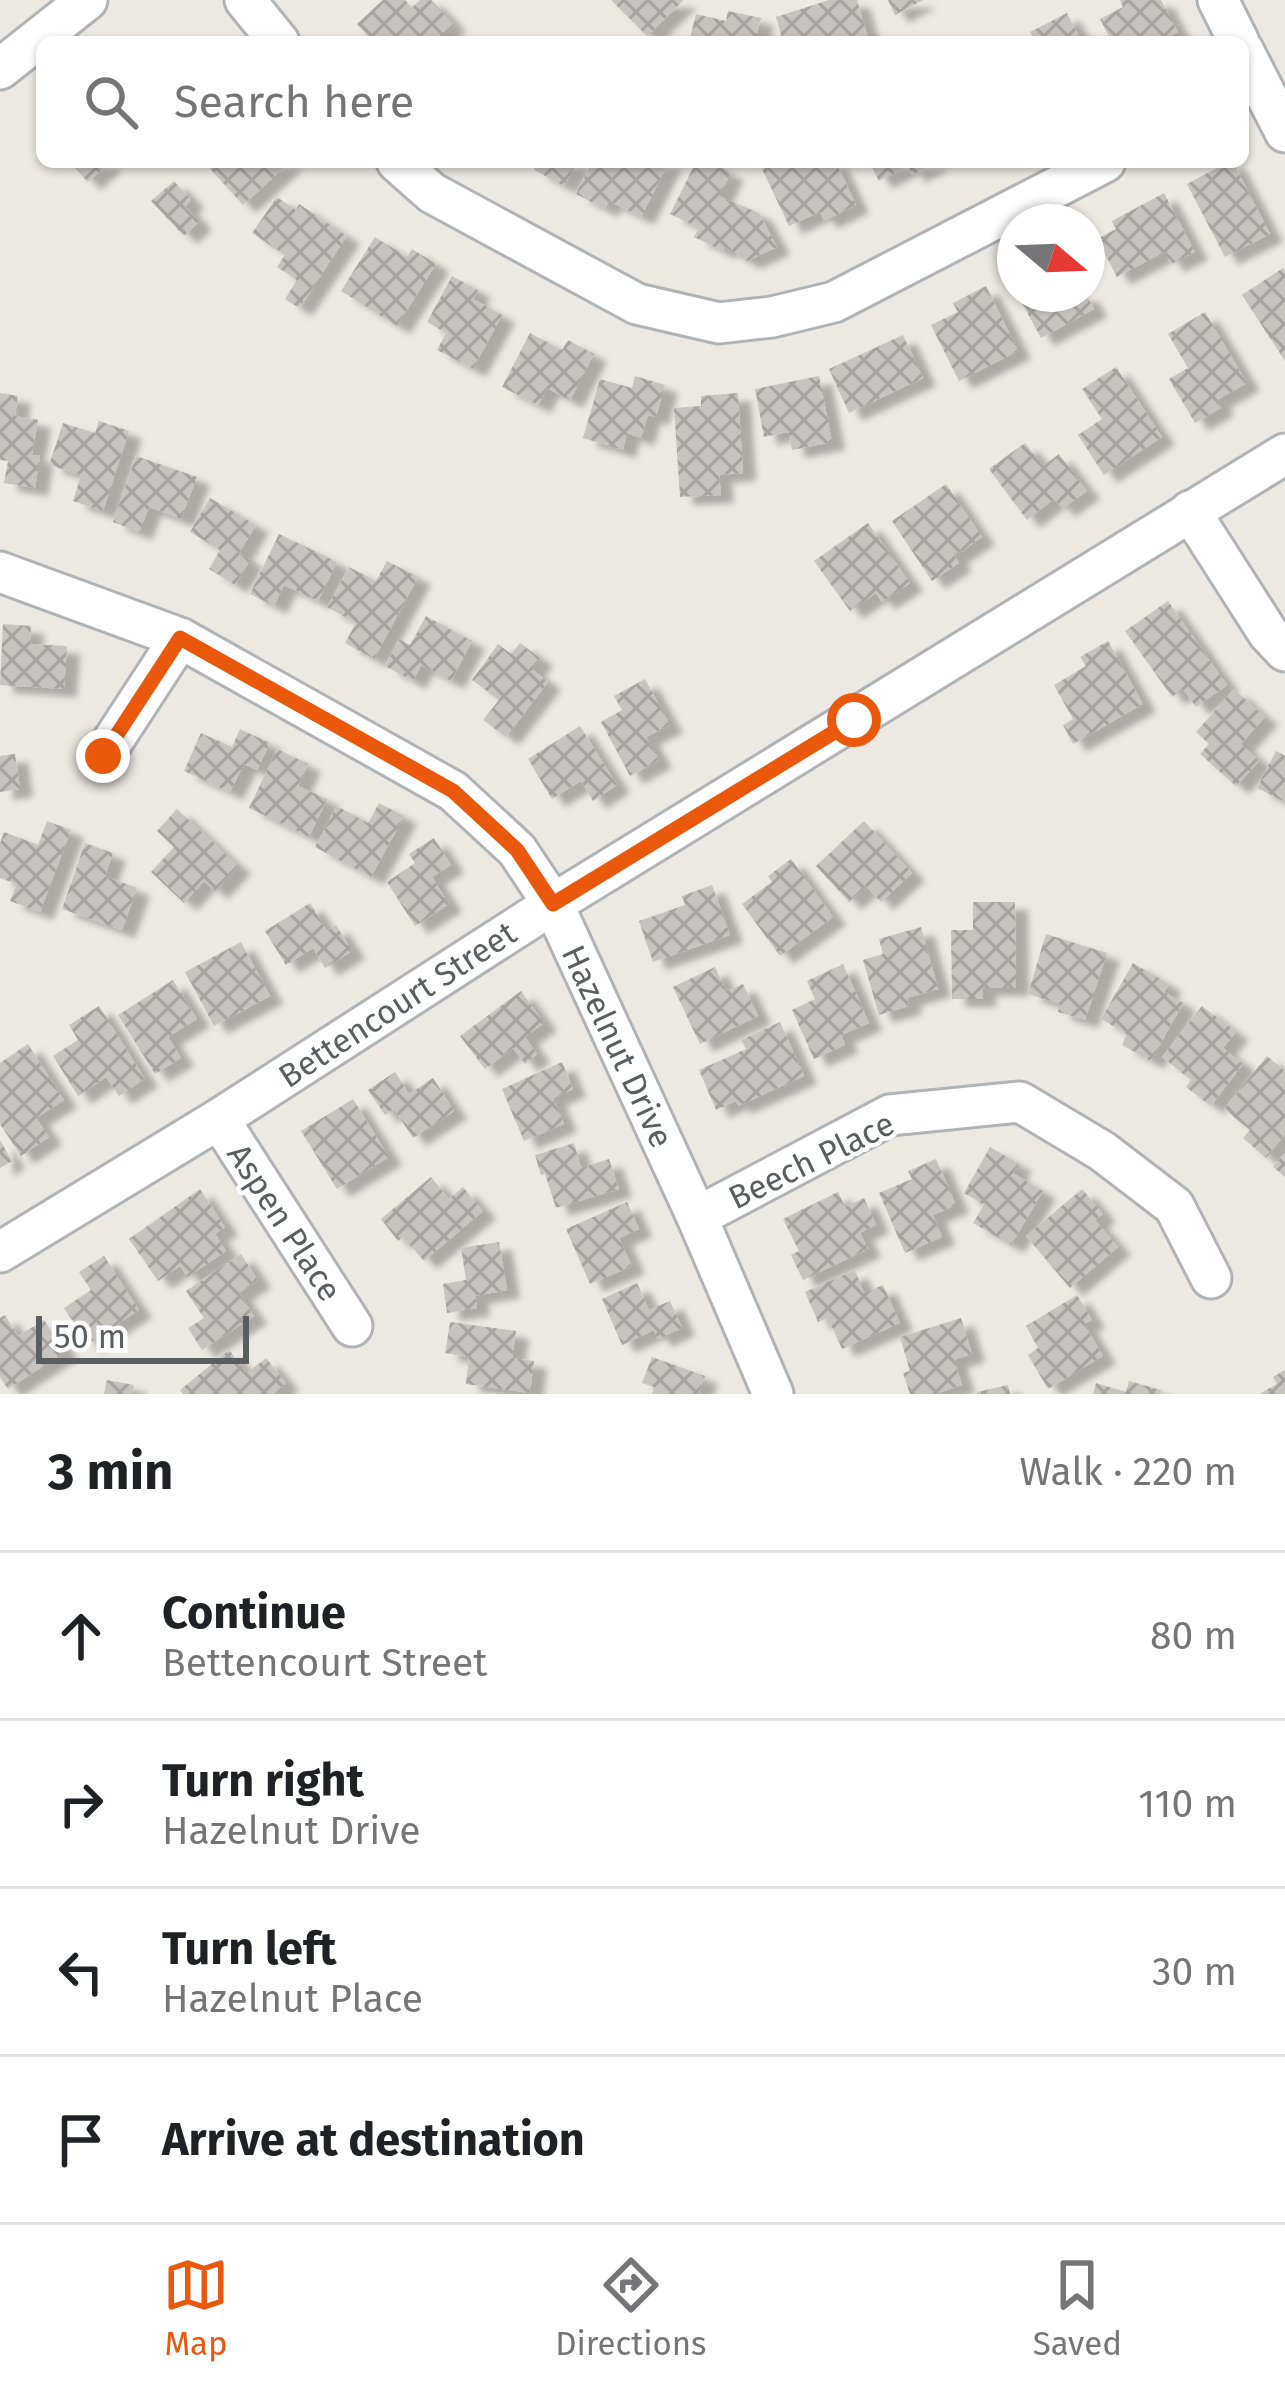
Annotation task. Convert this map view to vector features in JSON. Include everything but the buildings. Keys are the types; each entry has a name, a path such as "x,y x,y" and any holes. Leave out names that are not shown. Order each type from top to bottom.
{"street":[{"path":"42,36 87,0"},
{"path":"245,0 274,36"},
{"path":"1217,0 1233,36"},
{"path":"0,69 36,40"},
{"path":"1249,71 1285,132"},
{"path":"404,168 432,194 637,304 719,323 772,317 833,302 1093,168"},
{"name":"Bettencourt Street","path":"0,1252 219,1119 553,904 1285,454"},
{"path":"1190,511 1268,633 1285,651"},
{"name":"Hazelnut Drive","path":"0,572 180,638 453,791 517,850 553,904 773,1394"},
{"path":"103,756 180,638"},
{"name":"Beech Place","path":"697,1217 890,1115 1020,1102 1102,1150 1174,1206 1211,1278"},
{"name":"Aspen Place","path":"219,1119 352,1326"}],"route":[{"path":"103,756 180,638 453,791 517,850 553,904 854,720"}]}
